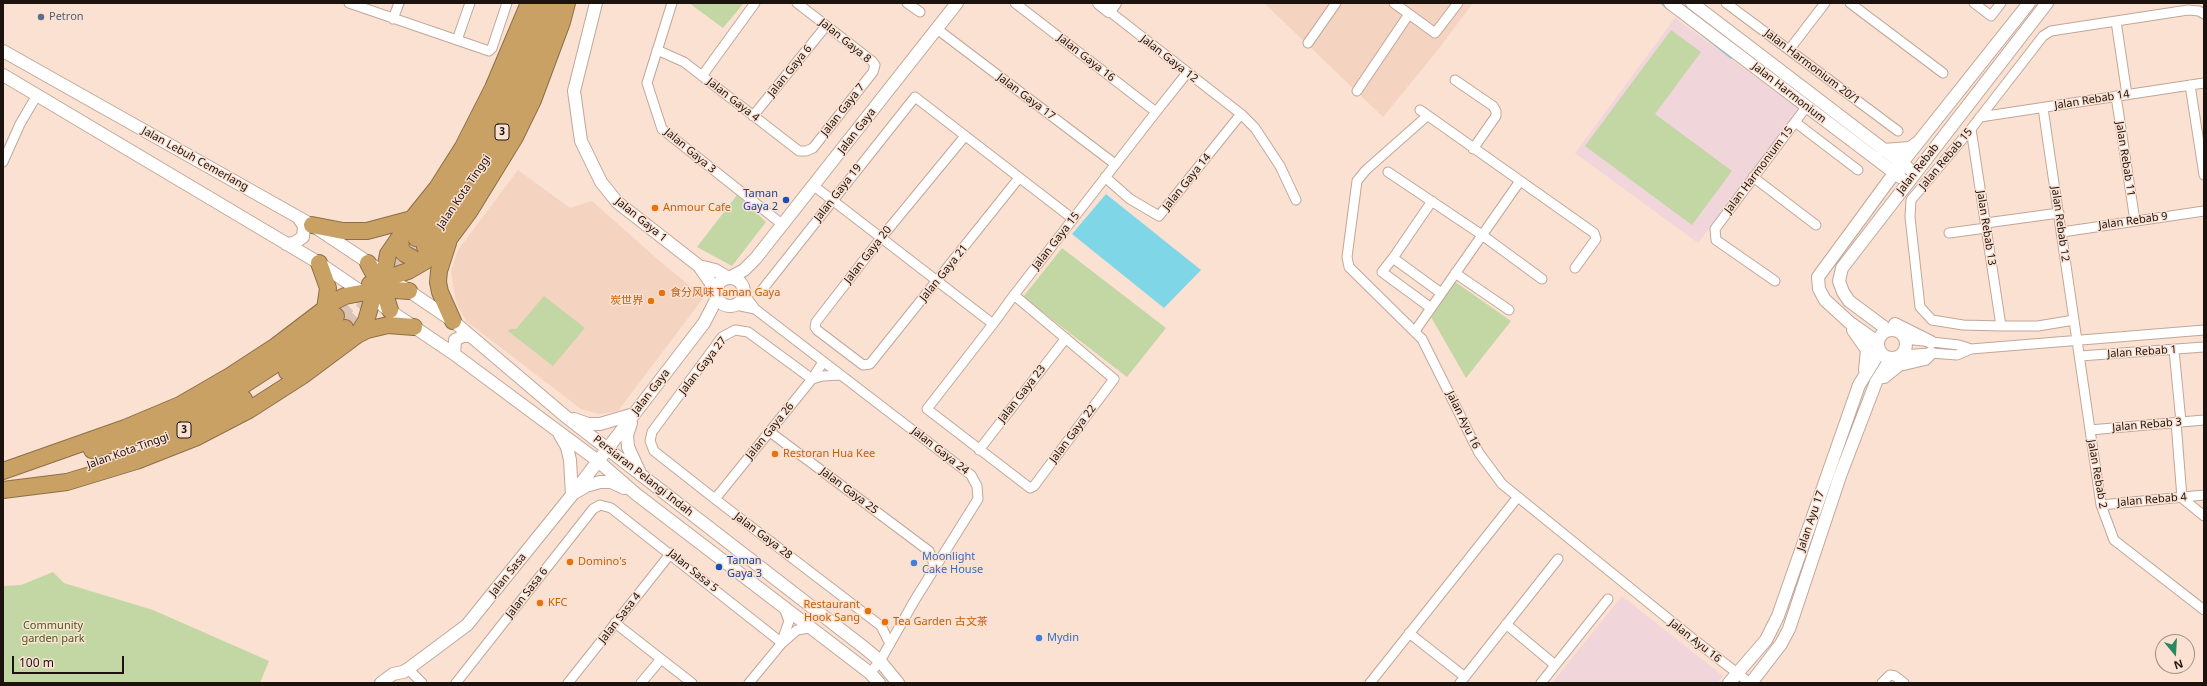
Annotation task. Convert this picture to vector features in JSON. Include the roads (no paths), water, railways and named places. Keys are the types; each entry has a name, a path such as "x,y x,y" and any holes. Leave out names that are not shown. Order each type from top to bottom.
{"highway":[{"path":"312,225 343,231 367,231 412,219 437,188 463,147 493,88 529,3"},
{"name":"Jalan Kota Tinggi","path":"417,245 488,127 520,61 540,3"},
{"name":"Jalan Kota Tinggi","path":"417,245 457,205 501,134 520,96 550,23 555,3"},
{"path":"453,321 440,292 438,282 439,271 449,239 496,171 515,137 533,100 568,3"},
{"path":"412,219 417,245"},
{"path":"3,472 125,428 180,405 230,376 276,346 344,319 375,286 388,254 417,245 449,239"},
{"path":"3,489 67,482 136,461 197,437 249,410 295,380 344,319 417,245"},
{"path":"319,263 328,288 344,319 377,327 414,327"},
{"path":"368,263 373,271 375,286 390,310"},
{"path":"375,286 409,291"}],"main road":[{"name":"Jalan Gaya 1","path":"596,3 574,91 581,142 601,182 617,202 699,266 716,293"},
{"name":"Jalan Gaya","path":"729,277 744,270 783,226 957,3"},
{"name":"Jalan Harmonium","path":"1670,3 1806,106 1880,155"},
{"name":"Jalan Harmonium","path":"1692,3 1880,155 1911,178"},
{"name":"Jalan Rebab","path":"1896,356 1879,347 1825,300 1819,289 1818,277 1918,142 2029,3"},
{"name":"Jalan Rebab","path":"1905,339 1896,331 1888,330 1849,301 1843,292 1839,281 1839,274 1911,178 2047,3"},
{"name":"Jalan Lebuh Cemerlang","path":"3,51 312,225 368,263"},
{"path":"3,74 319,263 375,286"},
{"path":"1880,192 1883,175 1880,155 1910,148 1918,142"},
{"path":"286,244 294,243 303,237 304,226 298,217"},
{"name":"Jalan Gaya","path":"744,290 756,258"},
{"name":"Jalan Gaya 1","path":"699,266 715,270 729,277"},
{"path":"729,277 739,280 744,290 732,305 716,293 720,281 729,277"},
{"name":"Persiaran Pelangi Indah","path":"409,291 453,321 565,416 880,662 898,683"},
{"name":"Jalan Gaya","path":"598,461 704,323 716,293"},
{"name":"Jalan Gaya","path":"704,323 732,305"},
{"name":"Persiaran Pelangi Indah","path":"390,310 454,354 598,461 636,494 809,628 870,673 879,683"},
{"path":"1864,313 1900,326 1931,348 1925,359 1899,365 1876,382"},
{"path":"1849,322 1867,350 1864,375"},
{"path":"1879,347 1881,335 1888,330"},
{"path":"454,354 455,340 463,336 470,336"},
{"path":"1896,356 1905,348 1905,339"},
{"name":"Jalan Ayu 17","path":"1729,683 1766,640 1778,616 1826,477 1864,375 1879,347"},
{"name":"Jalan Ayu 17","path":"1751,683 1781,644 1793,618 1840,476 1876,382 1896,356"},
{"path":"565,416 588,424 600,424 634,414"},
{"path":"634,414 627,435 628,447 634,463 644,477"},
{"path":"557,431 567,447 570,460 572,495 586,486 600,482 611,482 636,494"},
{"name":"Jalan Sasa","path":"396,683 405,671 467,625 598,461"},
{"path":"1761,683 1770,660"},
{"name":"Jalan Sasa","path":"381,683 393,674 405,671"}],"street":[{"path":"349,3 486,50 491,50 507,3"},
{"path":"393,19 399,3"},
{"path":"457,40 470,3"},
{"name":"Jalan Gaya 3","path":"672,3 647,83 662,129 783,226"},
{"path":"702,76 755,3"},
{"name":"Jalan Gaya 8","path":"797,3 872,60 875,65"},
{"path":"907,3 920,12"},
{"name":"Jalan Gaya 16","path":"1016,3 1156,112"},
{"path":"1308,43 1336,3"},
{"path":"1394,3 1435,33 1458,3"},
{"name":"Jalan Harmonium 20/1","path":"1726,3 1898,131"},
{"path":"1789,50 1825,3"},
{"path":"1850,3 1943,73"},
{"path":"1974,3 1991,16 2001,3"},
{"name":"Jalan Gaya 12","path":"1105,5 1187,73 1241,114 1264,140 1280,166 1296,200"},
{"name":"Jalan Rebab 15","path":"2074,320 2038,326 2001,326 1963,325 1932,320 1920,307 1910,217 1911,200 1971,129 2043,36 2052,31 2188,10 2199,11 2204,14"},
{"path":"1357,90 1409,14"},
{"path":"2116,21 2127,95"},
{"name":"Jalan Gaya 6","path":"753,116 826,26"},
{"name":"Jalan Gaya 17","path":"937,29 1115,164"},
{"name":"Jalan Gaya 4","path":"657,50 684,62 799,151 806,151"},
{"name":"Jalan Gaya 7","path":"806,151 813,148 873,72 875,65"},
{"name":"Jalan Gaya 15","path":"927,409 1115,164 1187,73"},
{"path":"1455,80 1493,106 1496,111 1496,116 1473,149 1596,235 1596,239 1576,268"},
{"name":"Jalan Rebab 14","path":"1980,117 2204,83"},
{"path":"2190,85 2204,175"},
{"path":"3,162 20,124 37,95"},
{"name":"Jalan Rebab 11","path":"2116,96 2135,221"},
{"name":"Jalan Gaya 19","path":"762,290 914,97 965,136"},
{"name":"Jalan Harmonium 15","path":"1775,281 1716,240 1715,229 1806,106"},
{"name":"Jalan Rebab 12","path":"2043,108 2077,340"},
{"name":"Jalan Ayu 16","path":"1473,149 1424,113 1366,170 1357,181 1346,257 1349,266 1415,331 1428,348 1483,459 1495,476 1517,498 1751,683"},
{"name":"Jalan Gaya 14","path":"1105,177 1130,199 1159,216 1241,114"},
{"path":"1795,122 1858,170"},
{"name":"Jalan Rebab 13","path":"1971,129 2001,326"},
{"path":"965,136 1073,219"},
{"name":"Jalan Gaya 20","path":"866,366 818,330 815,324 881,238 965,136"},
{"path":"1388,172 1482,235 1542,279"},
{"path":"1753,177 1816,225"},
{"name":"Jalan Gaya 21","path":"866,366 870,364 938,281 1020,178"},
{"path":"1415,331 1520,181"},
{"path":"814,186 993,324"},
{"path":"1428,311 1382,272 1432,201"},
{"name":"Jalan Rebab 9","path":"2062,232 2204,211"},
{"path":"1949,233 2059,213"},
{"path":"1393,258 1441,293"},
{"path":"1455,273 1509,310"},
{"name":"Jalan Gaya 24","path":"744,290 755,309 971,475 977,486 978,500 944,552 880,662 870,673"},
{"name":"Jalan Gaya 22","path":"927,409 1026,487 1030,488 1034,486 1113,381 1112,375 1014,295"},
{"name":"Jalan Gaya 24","path":"732,305 755,309"},
{"path":"1398,314 1409,318 1428,311"},
{"path":"1428,311 1424,328 1428,348"},
{"name":"Jalan Gaya 27","path":"650,441 652,432 722,337 735,330 748,332 812,379"},
{"name":"Jalan Rebab","path":"1905,339 1957,355 1971,350 2204,330"},
{"name":"Jalan Gaya 23","path":"979,450 1066,338"},
{"name":"Jalan Rebab 2","path":"2077,340 2100,505 2114,540 2204,610"},
{"name":"Jalan Rebab 1","path":"2080,356 2204,347"},
{"name":"Jalan Rebab","path":"1896,356 1931,348"},
{"path":"2174,350 2182,498 2204,516"},
{"name":"Jalan Gaya 26","path":"715,499 812,379 823,362"},
{"path":"812,379 823,376 840,375"},
{"name":"Jalan Rebab 3","path":"2090,430 2204,420"},
{"name":"Jalan Gaya 25","path":"770,432 929,551"},
{"name":"Jalan Gaya 28","path":"650,441 654,451 881,626 890,644"},
{"name":"Jalan Rebab 4","path":"2100,505 2204,496"},
{"path":"1370,683 1517,498"},
{"name":"Jalan Sasa 5","path":"600,505 611,508 671,553 782,642"},
{"name":"Jalan Sasa 6","path":"456,683 593,509 600,505"},
{"path":"935,567 929,551 944,552"},
{"name":"Jalan Sasa 4","path":"568,683 671,553"},
{"path":"1409,633 1462,680 1558,559"},
{"path":"1541,683 1608,599"},
{"path":"782,642 788,621 784,608"},
{"path":"615,623 692,683"},
{"path":"1506,624 1555,665"},
{"path":"881,626 899,627"},
{"path":"749,683 782,642 797,630 809,628"},
{"path":"641,683 661,659"},
{"path":"405,671 422,683"},
{"path":"1882,683 1890,675 1896,676 1904,683"}],"water":[{"path":"1106,194 1201,270 1164,308 1072,234"}],"waterway":[{"path":"1661,3 1667,8"},
{"path":"1690,25 1731,58"}],"tunnel":[{"path":"336,316 377,279 416,238"},
{"path":"345,328 374,298"}],"place":[{"name":"Petron","path":"41,17"},
{"name":"Taman Gaya 2","path":"786,200"},
{"name":"Anmour Cafe","path":"655,208"},
{"name":"食分风味 Taman Gaya","path":"662,293"},
{"name":"炭世界","path":"651,301"},
{"name":"Restoran Hua Kee","path":"775,454"},
{"name":"Domino's","path":"570,562"},
{"name":"Moonlight Cake House","path":"914,563"},
{"name":"Taman Gaya 3","path":"719,567"},
{"name":"KFC","path":"540,603"},
{"name":"Restaurant Hook Sang","path":"868,611"},
{"name":"Tea Garden 古文茶","path":"885,622"},
{"name":"Mydin","path":"1039,638"}],"park label":[{"name":"Community garden park","path":"53,632"}]}
